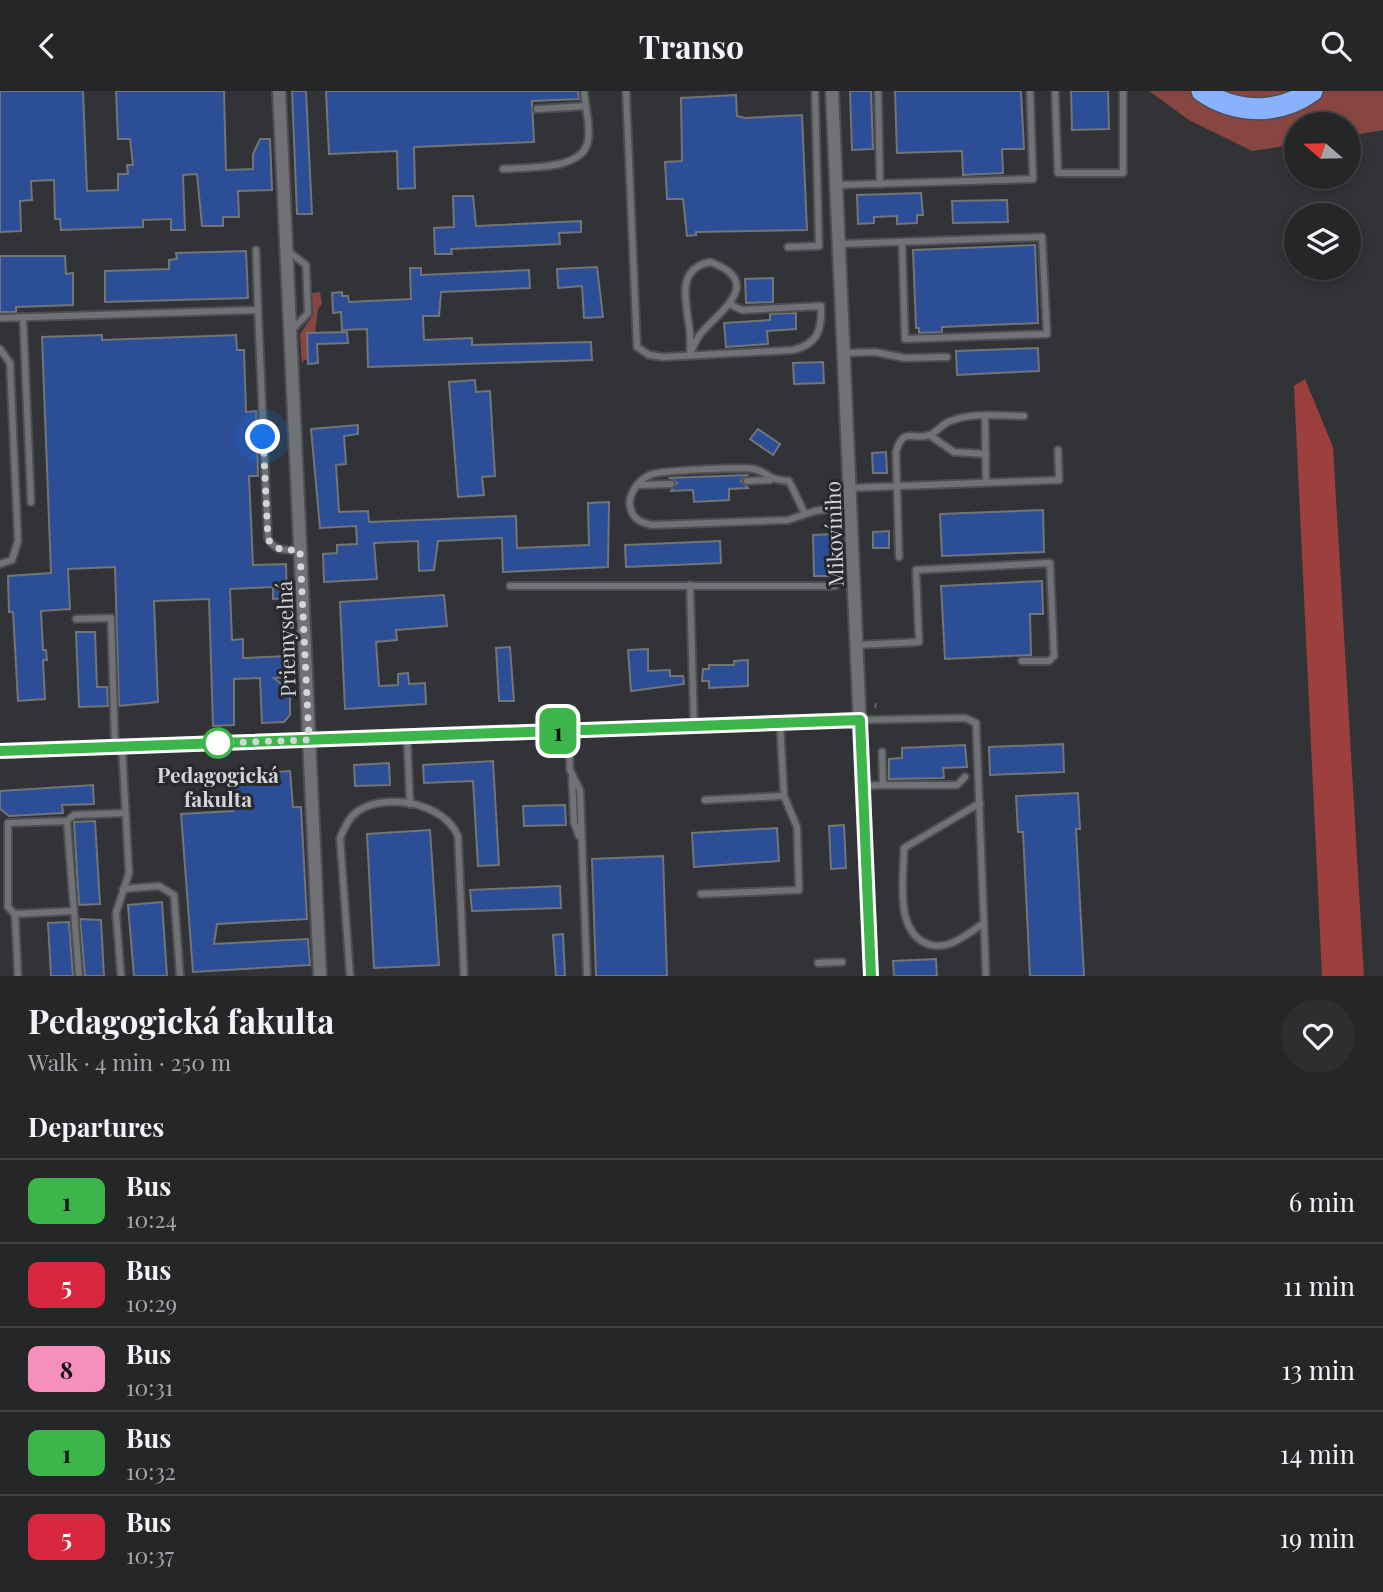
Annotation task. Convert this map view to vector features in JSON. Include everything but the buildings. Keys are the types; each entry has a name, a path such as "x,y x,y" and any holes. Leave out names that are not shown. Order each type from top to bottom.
{"highway":[{"path":"1202,91 1230,104 1259,109 1293,102 1312,91"}],"street":[{"name":"Priemyselná","path":"279,91 320,976"},
{"name":"Mikovíniho","path":"832,91 871,976"},
{"path":"0,751 860,720"}],"lane":[{"path":"503,169 561,165 581,155 589,142 584,91"},
{"path":"626,91 636,347 649,355 664,357 793,350 807,347 816,339 821,326 821,306 741,310 731,305"},
{"path":"788,247 819,246 816,91"},
{"path":"878,91 880,184"},
{"path":"837,185 1033,179 1030,91"},
{"path":"1055,91 1058,173 1123,173 1123,91"},
{"path":"537,109 585,106"},
{"path":"840,244 1042,237 1047,334 905,339 902,242"},
{"path":"257,250 268,539 272,547 280,550 300,550"},
{"path":"710,262 723,267 733,277 736,291 731,305 701,332 690,354 684,288 689,274 698,264 710,262"},
{"path":"0,317 258,310"},
{"path":"23,317 31,502"},
{"path":"0,349 10,363 18,541 12,560 0,564"},
{"path":"845,353 875,352 905,358 947,357"},
{"path":"899,557 899,442 907,435 929,435 955,420 1024,416"},
{"path":"985,417 986,482"},
{"path":"929,435 954,452 986,454"},
{"path":"850,488 1059,480 1058,450"},
{"path":"770,480 753,468 650,475 638,485 630,497 631,510 639,522 652,526 788,520 851,505"},
{"path":"747,481 789,481 806,514"},
{"path":"638,485 671,484"},
{"path":"857,645 919,642 916,570 1050,563 1055,656 1049,661 1022,661"},
{"path":"690,585 694,726"},
{"path":"510,586 835,586"},
{"path":"76,619 111,618 118,747 129,873 116,913 121,976"},
{"path":"860,720 971,719 978,729 986,976"},
{"path":"701,894 799,890 797,827 784,796 780,723"},
{"path":"569,731 572,777 580,790 587,976"},
{"path":"407,736 410,804"},
{"path":"882,752 883,785"},
{"path":"863,786 957,785 965,777"},
{"path":"705,800 784,796"},
{"path":"350,976 340,838 347,822 358,811 377,803 410,804 445,817 453,825 458,836 464,976"},
{"path":"980,803 904,848 904,912 910,929 921,942 937,946 950,944 984,923"},
{"path":"18,976 15,914 8,907 8,823 67,821 74,815 125,813"},
{"path":"67,821 79,976"},
{"path":"124,889 159,886 174,895 180,976"},
{"path":"15,914 74,911"},
{"path":"818,963 842,962"}],"path":[{"path":"875,708 876,703"}],"shaded area":[{"path":"1149,91 1383,91 1383,130 1362,134 1362,112 1284,112 1284,146 1252,151 1189,120"},
{"path":"320,292 322,304 318,309 315,333 307,333 308,359 304,360 302,365 300,334 313,315 312,293"},
{"path":"1305,379 1333,447 1364,976 1322,976 1294,386"}],"bus line":[{"name":"1","path":"0,751 860,720 871,976"}],"place":[{"name":"Pedagogická fakulta","path":"218,743"}],"route":[{"path":"218,743 309,740 300,550 280,550 272,547 268,539 263,437"}]}
